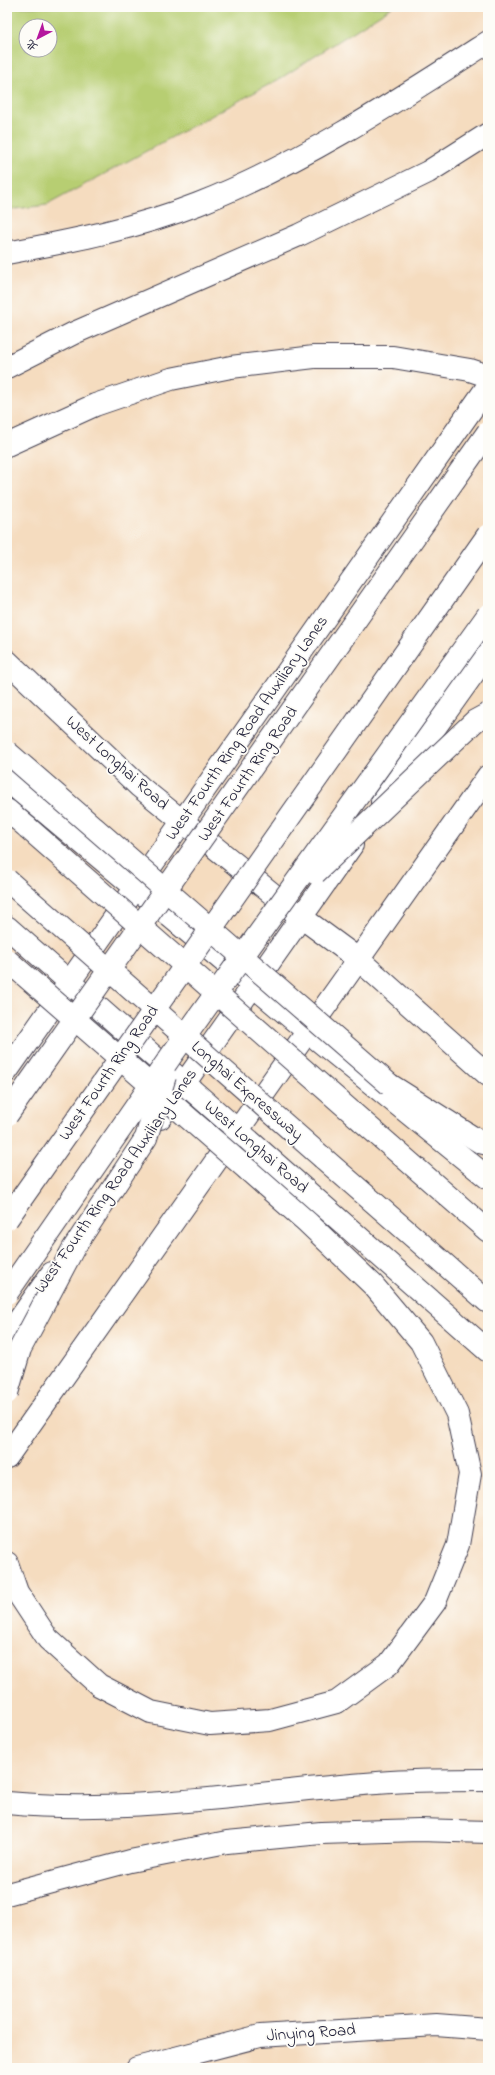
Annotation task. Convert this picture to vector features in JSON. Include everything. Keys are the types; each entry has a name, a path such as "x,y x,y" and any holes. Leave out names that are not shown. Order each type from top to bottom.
{"main road":[{"path":"7,253 63,243 142,223 197,204 280,168 359,125 488,42"},
{"path":"7,367 74,333 299,236 428,172 488,134"},
{"path":"7,445 95,405 171,379 231,367 314,357 393,357 470,370 488,376"},
{"name":"West Fourth Ring Road Auxiliary Lanes","path":"7,1071 488,386"},
{"name":"West Fourth Ring Road","path":"7,1115 488,432"},
{"name":"West Fourth Ring Road","path":"7,1219 488,535"},
{"path":"7,1293 171,1056 488,615"},
{"name":"West Fourth Ring Road Auxiliary Lanes","path":"7,1337 252,985 488,653"},
{"name":"West Longhai Road","path":"7,661 140,787 301,917 358,960 488,1075"},
{"path":"279,907 475,721 488,714"},
{"path":"7,752 390,1085 480,1142 488,1144"},
{"path":"7,1457 488,776"},
{"path":"7,780 252,985 488,1178"},
{"path":"7,810 488,1230"},
{"name":"Longhai Expressway","path":"7,880 488,1302"},
{"name":"West Longhai Road","path":"7,927 488,1351"},
{"path":"7,960 307,1222 373,1285 421,1342 457,1414 470,1474 458,1546 435,1602 389,1664 337,1702 270,1720 210,1724 203,1723 151,1712 99,1685 48,1639 17,1592 7,1562"},
{"path":"7,1393 20,1349 73,1249 146,1138 171,1056"},
{"path":"7,1803 36,1806 118,1806 391,1782 488,1780"},
{"path":"7,1894 130,1861 227,1842 321,1833 419,1830 488,1832"},
{"name":"Jinying Road","path":"137,2068 260,2036 436,2025 488,2029"}],"green space":[{"path":"7,7 392,7 281,78 47,205 7,210"}]}
